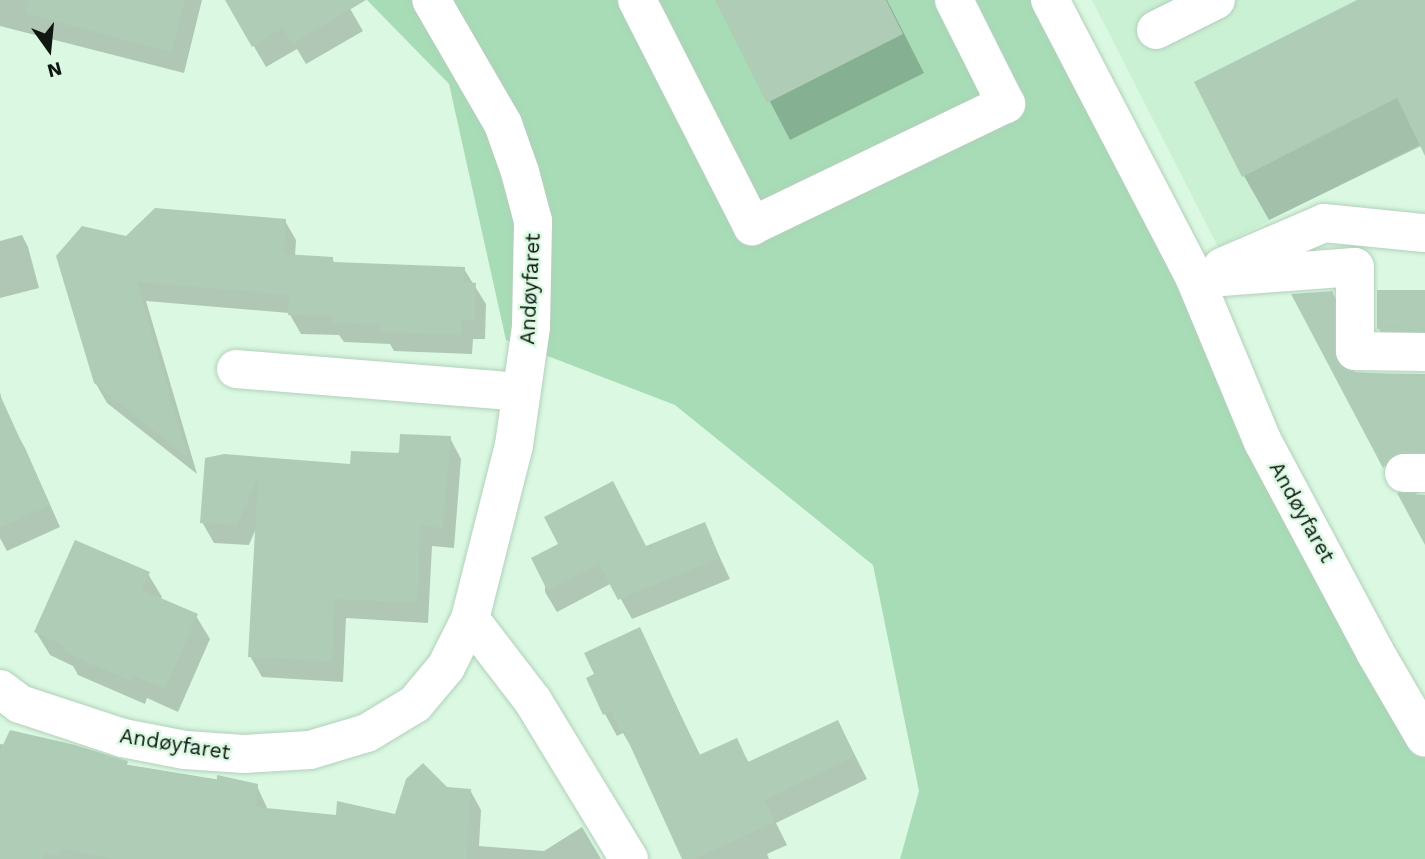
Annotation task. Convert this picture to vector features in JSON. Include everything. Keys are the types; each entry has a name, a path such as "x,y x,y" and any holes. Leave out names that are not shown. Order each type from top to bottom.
{"street":[{"name":"Andøyfaret","path":"0,689 20,704 136,740 185,750 244,754 310,750 366,733 415,704 446,667 470,619 502,499 531,327 533,221 503,124 431,0"},
{"path":"638,0 752,226 1006,104 954,0"},
{"name":"Andøyfaret","path":"1050,0 1195,279 1263,442 1375,652 1425,738"},
{"path":"1156,30 1216,0"},
{"path":"1195,279 1324,223 1425,233"},
{"path":"1195,279 1355,267 1356,351 1425,352"},
{"path":"236,369 520,392"},
{"path":"470,619 492,644 539,711 629,859"}],"shaded area":[{"path":"367,0 1069,0 1154,219 1425,711 1425,859 900,859 919,791 873,565 675,405 506,340 449,84"},
{"path":"1092,0 1425,0 1425,142 1218,247"}],"building":[{"path":"28,0 185,0 172,52 26,14"},
{"path":"225,0 366,0 292,44 283,28 252,47"},
{"path":"715,0 886,0 903,34 767,103"},
{"path":"1357,0 1425,0 1425,156 1397,98 1242,177 1194,82"},
{"path":"155,208 286,219 284,254 333,257 333,262 465,267 464,282 476,283 474,320 462,320 461,335 381,332 381,325 331,323 331,316 288,315 289,295 137,282 188,458 94,383 56,256 82,226 126,236"},
{"path":"1377,290 1425,290 1425,330 1377,329"},
{"path":"1333,291 1333,352 1343,369 1355,373 1425,374 1425,451 1394,454 1383,468 1291,294"},
{"path":"0,395 50,505 0,528"},
{"path":"400,434 451,436 443,528 421,526 417,603 335,599 332,662 248,657 258,478 237,525 200,523 205,458 224,454 350,464 351,451 399,453"},
{"path":"613,481 646,546 705,522 720,558 618,600 599,564 547,590 531,558 558,544 544,517"},
{"path":"1397,493 1425,495 1425,545"},
{"path":"75,540 150,572 142,590 198,614 165,689 134,676 132,681 97,667 63,651 65,646 34,632"},
{"path":"640,627 699,755 737,738 748,762 838,720 855,756 765,800 775,822 695,859 682,859 624,732 621,733 611,711 603,715 586,678 594,674 584,653"},
{"path":"10,730 75,745 128,761 127,765 217,780 217,775 258,784 256,807 336,815 337,801 395,814 406,779 423,763 447,787 471,789 467,859 111,859 61,849 59,856 44,854 43,859 0,859 0,751"}]}
